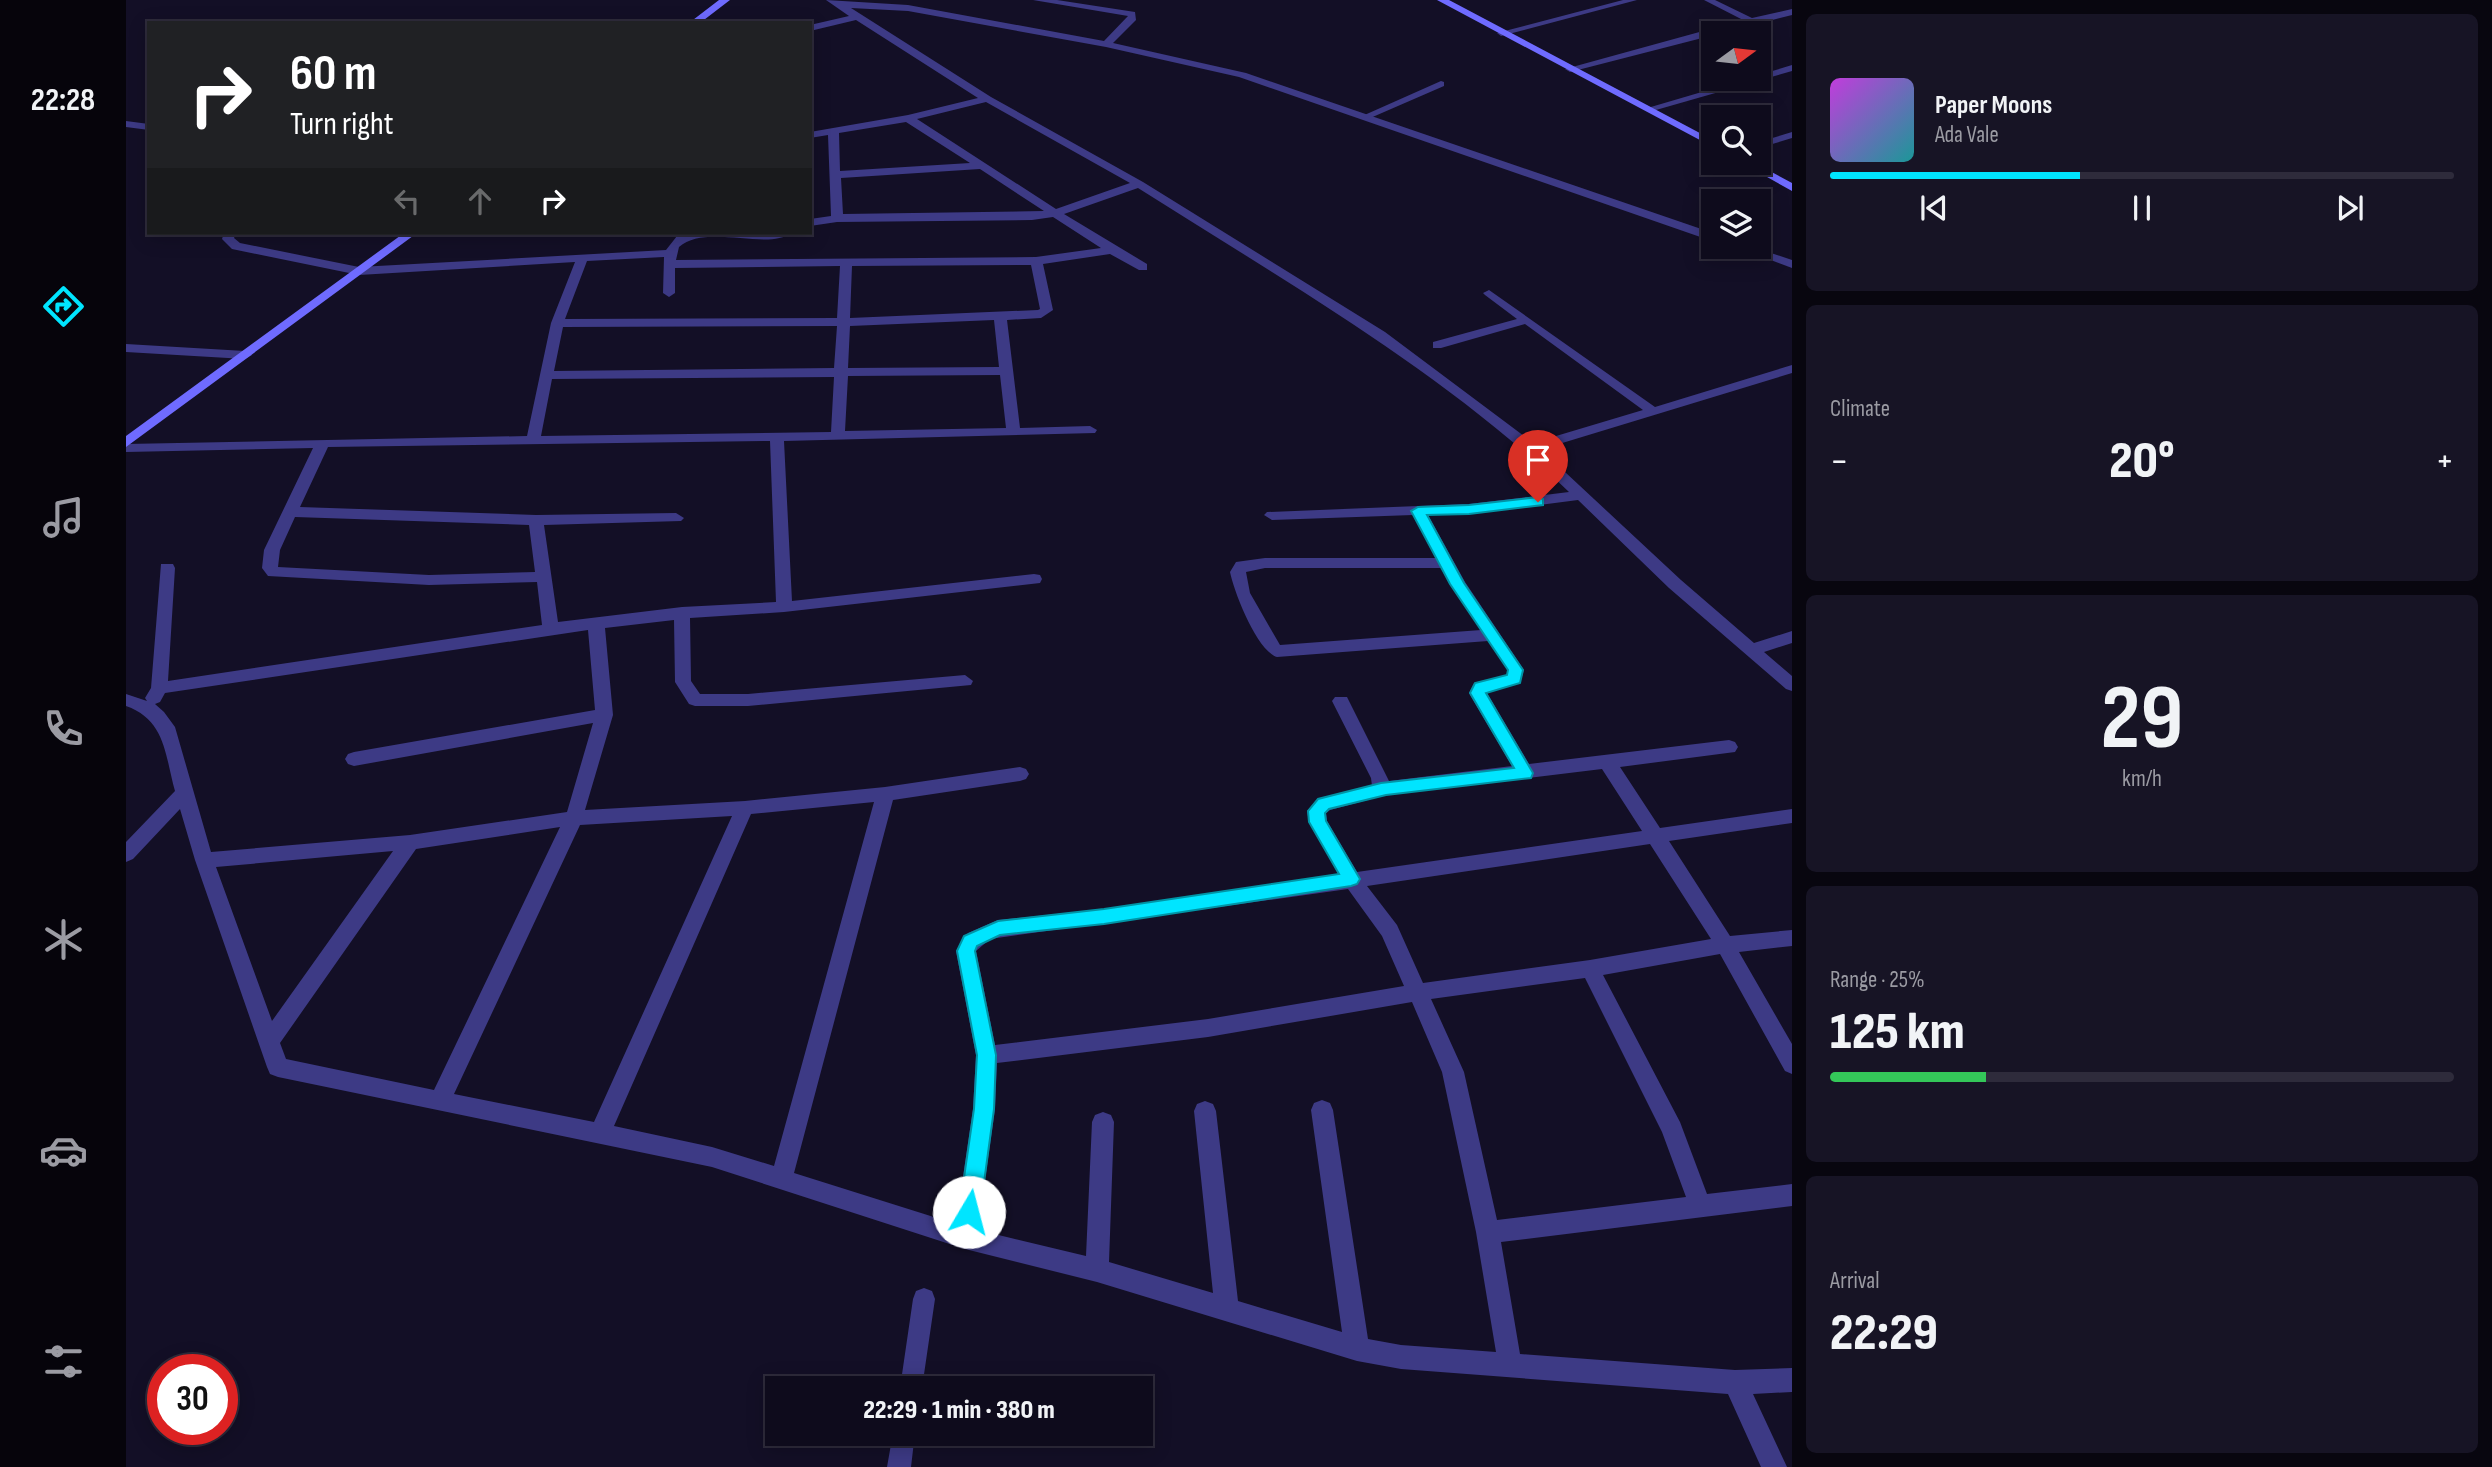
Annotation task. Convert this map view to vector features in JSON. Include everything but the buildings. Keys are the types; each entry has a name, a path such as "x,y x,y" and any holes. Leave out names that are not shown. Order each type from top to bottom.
{"street":[{"path":"697,21 725,0"},
{"path":"908,8 917,0"},
{"path":"1038,0 1097,4 1132,14 1133,18 1107,44"},
{"path":"1442,0 1701,137"},
{"path":"834,2 908,8 1107,44 1242,75 1701,233"},
{"path":"834,2 988,99 1139,184 1380,335 1531,448 1675,584 1792,685"},
{"path":"812,28 856,17"},
{"path":"812,135 908,118 988,99"},
{"path":"908,118 1112,250 1143,267"},
{"path":"126,124 147,127"},
{"path":"834,131 837,218"},
{"path":"835,175 980,166"},
{"path":"1769,175 1792,188"},
{"path":"812,223 837,218 1010,218 1055,213 1139,184"},
{"path":"229,235 228,239 236,246 359,271 582,259 846,264 1036,261 1112,250"},
{"path":"126,443 408,235"},
{"path":"669,293 671,259 676,241 690,236 722,235"},
{"path":"1771,257 1792,264"},
{"path":"533,439 557,323 582,259"},
{"path":"557,323 843,322 1041,314 1047,310 1036,261"},
{"path":"838,436 846,264"},
{"path":"1000,316 1013,432"},
{"path":"126,348 245,355"},
{"path":"547,375 839,374 1005,370"},
{"path":"126,448 323,442 777,438 1090,430"},
{"path":"777,438 784,607"},
{"path":"323,442 272,550 270,568 274,572 429,580 545,577"},
{"path":"1272,515 1517,505 1581,495"},
{"path":"1418,511 1490,635 1516,670 1517,677 1480,687 1478,695 1525,773"},
{"path":"291,512 536,520 676,518"},
{"path":"536,520 551,629"},
{"path":"1446,563 1252,563 1242,566 1237,572 1242,593 1272,647 1277,651 1490,635"},
{"path":"167,568 154,697 166,727 204,860 278,1067 712,1157 965,1238 1097,1270 1357,1349 1401,1357 1735,1381 1792,1380"},
{"path":"126,700 551,629 682,613 784,607 1034,579"},
{"path":"682,613 683,682 695,700 748,700 965,681"},
{"path":"440,1101 574,818 604,715 596,624"},
{"path":"1751,650 1792,637"},
{"path":"1341,701 1380,778 1381,789"},
{"path":"354,759 604,715"},
{"path":"1510,1364 1488,1231 1453,1072 1390,931 1351,879 1318,822 1316,811 1324,804 1378,792 1381,789 1729,747"},
{"path":"1608,763 1725,945 1792,1064"},
{"path":"204,860 410,842 574,818 745,808 886,794 1020,774"},
{"path":"126,853 185,793"},
{"path":"781,1180 886,794"},
{"path":"600,1134 745,808"},
{"path":"965,1238 984,1109 987,1055 966,951 970,941 982,934 998,928 1104,917 1792,816"},
{"path":"269,1042 410,842"},
{"path":"987,1055 1208,1028 1419,992 1590,969 1725,945 1792,938"},
{"path":"1590,969 1672,1129 1700,1205"},
{"path":"1322,1110 1357,1349"},
{"path":"1205,1111 1227,1310"},
{"path":"1097,1270 1103,1122"},
{"path":"1488,1231 1792,1195"},
{"path":"1735,1381 1774,1467"}],"lane":[{"path":"1501,33 1633,0"},
{"path":"1708,0 1751,20"},
{"path":"1570,69 1751,20 1792,12"},
{"path":"1771,74 1792,68"},
{"path":"1365,117 1441,84"},
{"path":"1649,109 1712,91"},
{"path":"1771,141 1792,135"},
{"path":"1489,293 1653,411"},
{"path":"1437,345 1526,320"},
{"path":"1531,448 1792,369"},
{"path":"913,1376 924,1299"},
{"path":"899,1467 902,1446"}],"route":[{"path":"969,1212 987,1083 987,1055 966,951 970,941 998,928 1104,917 1351,879 1318,822 1318,807 1381,789 1525,773 1478,695 1480,687 1514,679 1517,677 1516,670 1458,584 1418,511 1538,502"}]}
